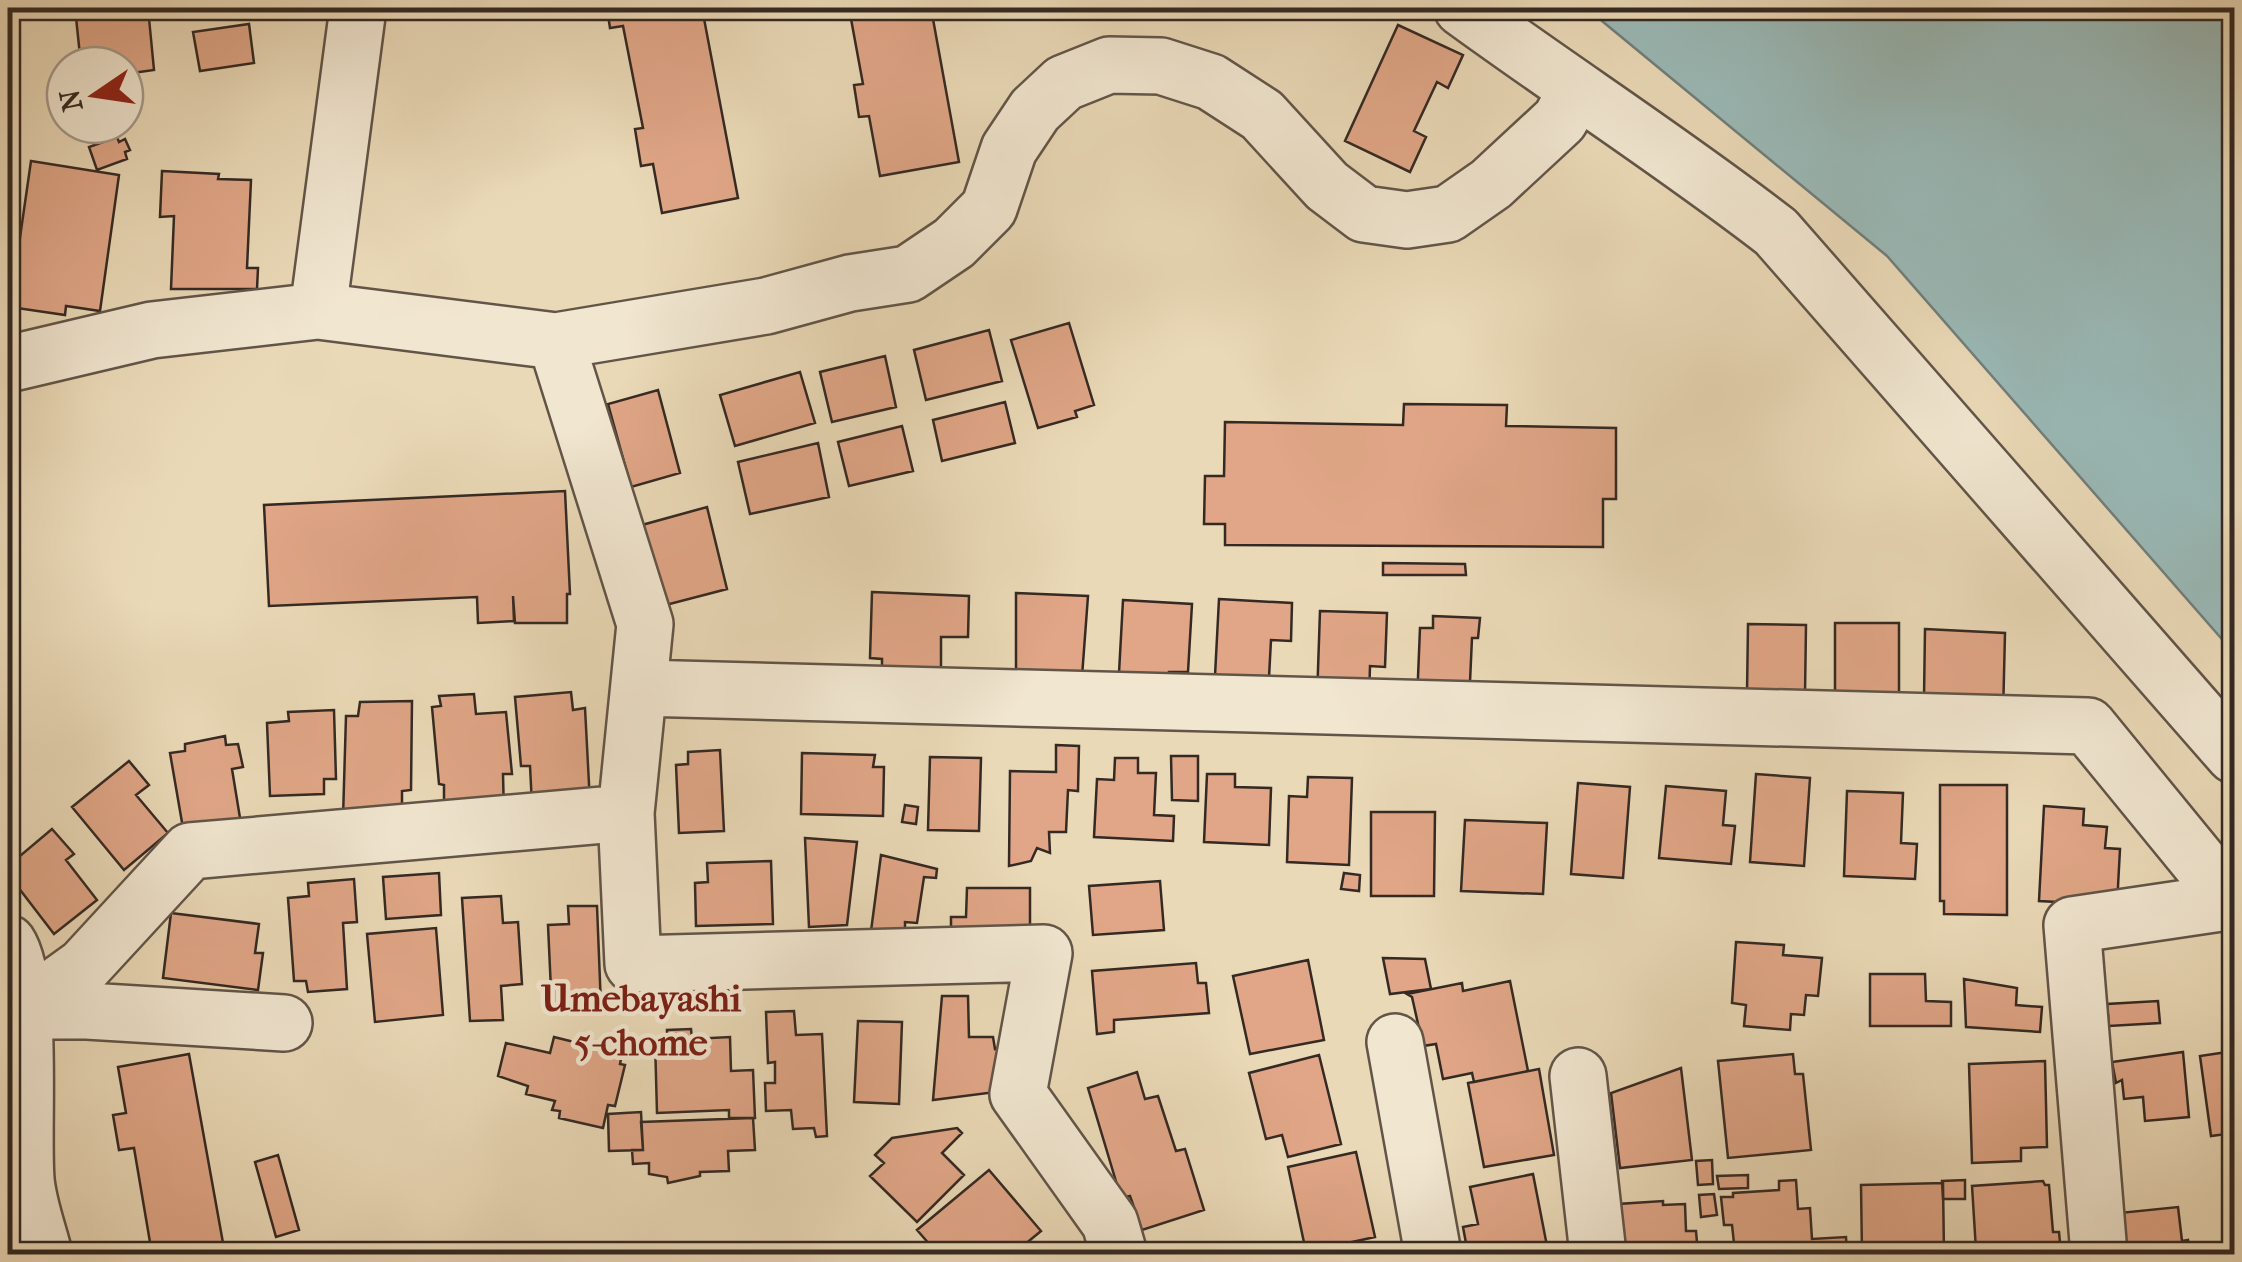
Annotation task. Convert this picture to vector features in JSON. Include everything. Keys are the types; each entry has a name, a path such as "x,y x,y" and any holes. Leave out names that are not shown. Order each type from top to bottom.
{"street":[{"path":"318,311 358,8"},
{"path":"1462,8 1576,91 1696,170 1776,232 2234,755"},
{"path":"8,364 152,330 318,311 556,341 766,306 850,283 908,274 954,243 989,208 1009,149 1036,110 1064,83 1109,64 1161,66 1210,82 1262,115 1327,186 1364,214 1407,220 1448,214 1491,184 1560,120 1576,91"},
{"path":"556,341 644,624 626,813 633,964 1044,953 1018,1094 1110,1223 1119,1254"},
{"path":"640,688 2088,726 2233,902"},
{"path":"15,1011 84,966 190,852 626,813"},
{"path":"2099,1254 2072,925 2233,902"},
{"path":"8,943 15,954 26,1183 44,1254"},
{"path":"15,1011 284,1023"},
{"path":"1395,1042 1433,1254"},
{"path":"1578,1076 1598,1254"}],"water":[{"path":"1606,8 2234,8 2234,653 1887,256 1602,21"}],"building":[{"path":"75,8 148,8 154,70 145,71 145,45 79,45"},
{"path":"607,8 702,8 738,198 662,213 653,164 641,166 635,129 643,128 623,26 610,28"},
{"path":"849,8 931,8 959,162 880,176 869,116 859,117 854,85 863,84"},
{"path":"249,24 254,63 200,71 193,32"},
{"path":"1398,25 1463,55 1448,88 1437,82 1414,131 1426,137 1410,172 1345,141"},
{"path":"128,145 130,150 125,152 127,159 97,170 89,147"},
{"path":"31,161 119,175 100,311 66,306 65,315 10,307"},
{"path":"162,171 251,180 247,268 258,268 257,289 171,289 174,216 160,217"},
{"path":"1069,323 1094,405 1075,411 1077,417 1038,428 1011,340"},
{"path":"989,330 1002,381 926,400 914,350"},
{"path":"885,356 896,407 832,422 820,372"},
{"path":"800,372 815,423 735,446 720,395"},
{"path":"658,390 680,473 631,487 608,404"},
{"path":"1005,402 1015,443 942,461 933,420"},
{"path":"1404,404 1507,405 1506,426 1616,428 1616,499 1603,499 1603,547 1225,545 1225,524 1204,524 1205,476 1224,476 1225,422 1403,425"},
{"path":"902,426 913,471 849,486 838,442"},
{"path":"818,443 829,497 750,514 738,462"},
{"path":"565,491 570,594 567,623 515,623 513,596 514,621 478,623 477,597 269,606 264,505"},
{"path":"707,507 727,589 662,606 642,525"},
{"path":"1383,563 1465,564 1466,575 1383,575"},
{"path":"872,592 969,596 968,637 941,637 941,673 882,672 882,659 870,658"},
{"path":"1016,593 1088,596 1081,690 1016,682"},
{"path":"1219,599 1292,603 1291,641 1271,640 1268,696 1214,695"},
{"path":"1123,600 1192,604 1188,672 1169,672 1168,693 1118,691"},
{"path":"1320,611 1387,613 1385,667 1370,666 1369,700 1317,699"},
{"path":"1433,616 1480,618 1478,638 1472,638 1469,704 1417,702 1420,628 1433,628"},
{"path":"1835,623 1899,623 1899,703 1835,702"},
{"path":"1748,624 1806,625 1805,694 1747,694"},
{"path":"1925,629 2005,633 2003,716 1924,698"},
{"path":"571,692 573,710 585,708 590,803 532,805 530,766 521,766 515,697"},
{"path":"474,694 476,714 506,712 512,774 503,774 504,814 444,816 444,785 439,784 432,707 441,706 439,696"},
{"path":"412,701 411,790 402,791 402,818 343,818 346,716 358,716 360,702"},
{"path":"334,710 336,779 324,779 324,794 270,796 267,723 289,721 288,712"},
{"path":"225,736 226,745 238,744 243,767 232,769 241,824 184,834 170,753 185,751 185,744"},
{"path":"1056,745 1079,746 1078,791 1068,790 1066,832 1049,832 1050,853 1037,848 1031,861 1009,866 1010,771 1056,772"},
{"path":"720,750 724,831 679,833 676,765 688,764 688,752"},
{"path":"802,753 875,755 873,767 884,767 883,816 801,814"},
{"path":"1171,756 1198,756 1198,801 1172,800"},
{"path":"930,757 981,758 979,831 928,830"},
{"path":"1115,758 1138,758 1138,773 1156,773 1154,815 1174,816 1173,841 1094,837 1097,779 1114,780"},
{"path":"129,761 149,785 136,795 168,833 124,870 72,807"},
{"path":"1207,774 1235,774 1235,787 1271,788 1269,845 1204,842"},
{"path":"1756,774 1810,778 1804,866 1750,862"},
{"path":"1308,777 1352,778 1349,865 1287,862 1289,796 1307,797"},
{"path":"1578,783 1630,787 1623,878 1571,874"},
{"path":"1940,785 2007,785 2007,915 1944,914 1944,901 1940,901"},
{"path":"1666,786 1726,791 1723,825 1735,826 1731,864 1659,858"},
{"path":"1847,791 1903,793 1901,843 1917,844 1915,879 1844,876"},
{"path":"905,805 918,807 916,824 902,822"},
{"path":"2044,806 2084,809 2083,825 2107,827 2105,848 2120,849 2117,905 2039,901"},
{"path":"1371,812 1435,812 1434,896 1371,896"},
{"path":"1465,820 1547,823 1543,894 1461,891"},
{"path":"52,829 74,854 66,860 97,900 54,934 8,874 8,866"},
{"path":"805,838 857,842 847,925 809,927"},
{"path":"881,855 937,869 936,878 924,877 917,923 905,922 905,937 871,931"},
{"path":"771,861 773,924 696,926 695,883 708,882 707,863"},
{"path":"439,873 441,915 386,919 383,877"},
{"path":"1344,873 1360,875 1359,891 1341,889"},
{"path":"354,879 357,922 343,923 347,989 308,992 306,981 294,981 288,898 309,896 308,883"},
{"path":"1160,881 1164,930 1093,935 1089,886"},
{"path":"967,888 1030,888 1030,947 951,947 951,917 966,917"},
{"path":"501,896 503,923 518,922 522,984 501,986 503,1020 470,1021 462,898"},
{"path":"568,906 597,906 601,1007 552,1012 548,925 569,924"},
{"path":"171,913 259,924 255,953 263,953 258,990 163,978"},
{"path":"436,928 443,1015 375,1022 367,934"},
{"path":"1736,942 1784,945 1783,955 1822,958 1818,996 1806,995 1804,1015 1791,1014 1790,1030 1744,1026 1746,1005 1732,1003"},
{"path":"1383,958 1425,959 1431,989 1390,994"},
{"path":"1308,960 1324,1040 1250,1054 1233,976"},
{"path":"1196,963 1198,983 1206,983 1209,1013 1114,1020 1114,1032 1097,1034 1092,971"},
{"path":"1870,974 1925,974 1926,1001 1951,1002 1951,1026 1870,1026"},
{"path":"1964,979 2017,988 2016,1005 2042,1007 2040,1032 1966,1027"},
{"path":"1510,981 1528,1071 1474,1082 1472,1073 1443,1079 1436,1044 1423,1046 1412,997 1407,994 1462,983 1463,991"},
{"path":"942,996 968,996 969,1037 993,1037 995,1049 1003,1048 996,1092 933,1100"},
{"path":"2158,1001 2160,1023 2109,1026 2107,1004"},
{"path":"794,1011 796,1035 822,1034 827,1136 816,1137 814,1128 793,1129 791,1110 766,1111 765,1083 775,1083 775,1062 768,1063 766,1012"},
{"path":"858,1021 902,1022 899,1104 854,1102"},
{"path":"691,1029 692,1039 730,1037 731,1071 753,1070 755,1118 729,1118 729,1110 657,1113 655,1040 667,1040 667,1030"},
{"path":"554,1037 622,1054 620,1064 625,1065 615,1106 608,1105 603,1128 559,1118 560,1111 552,1110 555,1101 526,1094 528,1086 498,1076 506,1043 550,1053"},
{"path":"2234,1051 2234,1133 2211,1136 2200,1056"},
{"path":"2183,1052 2189,1117 2145,1121 2143,1097 2124,1099 2122,1080 2116,1083 2112,1062"},
{"path":"189,1054 225,1254 152,1254 134,1148 119,1150 113,1115 126,1113 118,1067"},
{"path":"1793,1054 1795,1074 1803,1074 1811,1150 1728,1158 1718,1061"},
{"path":"1319,1055 1341,1144 1288,1157 1282,1135 1266,1139 1249,1073"},
{"path":"2045,1061 2047,1147 2021,1148 2021,1161 1972,1163 1969,1064"},
{"path":"1681,1068 1692,1160 1620,1168 1611,1093"},
{"path":"1539,1069 1554,1155 1484,1167 1468,1083"},
{"path":"1137,1072 1145,1099 1158,1096 1176,1151 1185,1149 1204,1210 1142,1230 1130,1196 1121,1198 1088,1088"},
{"path":"641,1112 643,1150 609,1151 608,1114"},
{"path":"753,1118 755,1150 728,1151 729,1171 700,1172 700,1176 668,1183 667,1177 649,1174 649,1163 633,1164 632,1150 643,1150 641,1122"},
{"path":"957,1128 962,1133 942,1153 964,1175 917,1222 870,1176 884,1163 875,1155 892,1138"},
{"path":"1356,1152 1375,1237 1306,1252 1288,1167"},
{"path":"278,1155 299,1230 276,1237 255,1162"},
{"path":"1712,1160 1713,1184 1698,1185 1696,1161"},
{"path":"989,1170 1041,1231 1013,1254 938,1254 917,1230"},
{"path":"1533,1174 1547,1246 1501,1254 1468,1254 1463,1227 1478,1224 1470,1187"},
{"path":"1748,1175 1748,1188 1719,1189 1717,1176"},
{"path":"1796,1180 1798,1209 1810,1208 1812,1239 1846,1237 1847,1254 1726,1254 1726,1245 1734,1243 1732,1225 1724,1225 1721,1197 1779,1190 1779,1181"},
{"path":"1965,1180 1965,1199 1943,1199 1942,1181"},
{"path":"2043,1181 2049,1185 2053,1232 2059,1232 2061,1254 1992,1254 1991,1249 1976,1250 1972,1186"},
{"path":"1943,1183 1944,1254 1862,1254 1861,1185"},
{"path":"1714,1194 1717,1215 1701,1217 1699,1195"},
{"path":"1663,1201 1663,1205 1685,1204 1686,1231 1696,1231 1698,1254 1621,1254 1618,1204"},
{"path":"2178,1207 2182,1241 2188,1240 2190,1254 2122,1254 2119,1213"},
{"path":"2234,1219 2234,1254 2227,1254 2223,1220"}],"district":[{"name":"Umebayashi 5-chome","path":"641,1020"}]}
